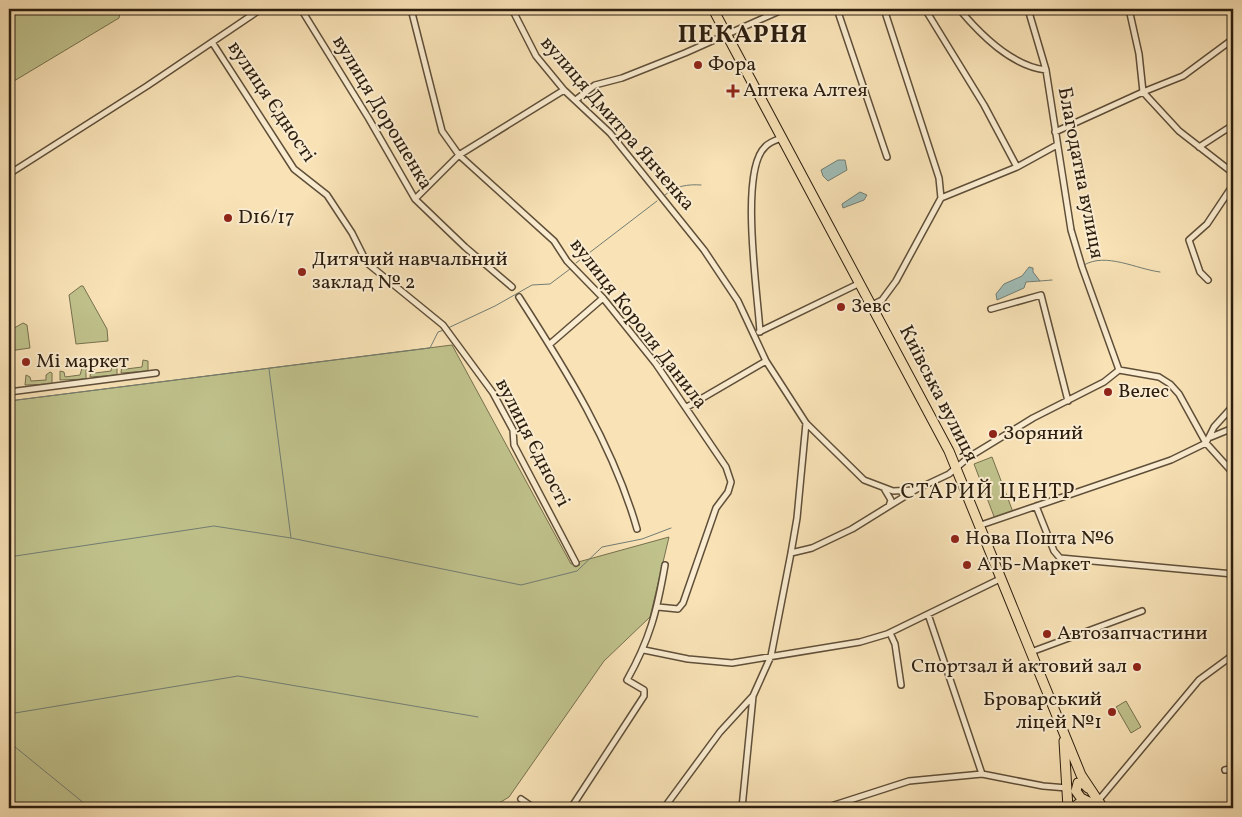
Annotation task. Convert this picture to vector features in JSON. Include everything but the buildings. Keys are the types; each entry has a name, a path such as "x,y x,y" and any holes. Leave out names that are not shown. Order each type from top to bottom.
{"main road":[{"name":"Київська вулиця","path":"713,9 957,467 1064,734 1088,788 1083,783 1078,783 1076,791 1079,796 1098,805"},
{"path":"1064,734 1068,808"},
{"path":"1072,808 1078,804 1098,805"}],"street":[{"path":"9,174 148,86 261,9"},
{"name":"вулиця Дорошенка","path":"301,9 384,144 415,199 465,247 512,286"},
{"name":"вулиця Короля Данила","path":"411,9 440,124 459,155 554,241 567,261 603,298 656,364 726,467 731,482 728,492 716,508 683,603 678,608 658,607"},
{"name":"вулиця Дмитра Янченка","path":"512,9 536,56 564,90 577,99 610,133 704,250 738,301 766,361 806,423 864,480 893,492 914,490"},
{"path":"577,99 595,85 622,78 726,36 784,9"},
{"path":"837,9 887,157"},
{"path":"872,305 882,300 896,281 941,198 939,178 884,9"},
{"path":"924,9 984,105 1017,167"},
{"path":"958,9 980,34 995,47 1036,68 1046,70"},
{"name":"Благодатна вулиця","path":"1028,9 1046,70 1071,230 1080,262 1119,370"},
{"path":"1128,9 1139,54 1142,92 1176,128 1233,173"},
{"path":"1055,132 1142,92 1183,76 1233,39"},
{"name":"вулиця Єдності","path":"212,42 294,169 327,195 352,233 367,263 443,325 493,393 513,430 514,445 576,563"},
{"path":"415,199 459,155 564,90"},
{"path":"1199,147 1233,126"},
{"path":"760,332 750,204 752,186 755,168 765,146 782,138"},
{"path":"941,198 1017,167 1057,145"},
{"path":"1208,280 1200,272 1189,240 1207,224 1233,185"},
{"path":"754,335 860,283"},
{"path":"991,309 1041,295 1068,401"},
{"path":"519,297 563,364 612,459 628,498 637,529"},
{"path":"550,344 603,298"},
{"path":"686,406 766,361"},
{"path":"791,553 829,540 914,490 949,474 969,457 1033,418 1104,382 1119,370 1157,377 1170,384 1179,394 1206,443 1233,473"},
{"path":"9,392 156,373"},
{"path":"981,525 1171,460 1206,443 1211,437 1214,427 1233,406"},
{"path":"664,808 720,732 753,696 771,656 797,518 806,423"},
{"path":"1211,437 1233,428"},
{"path":"883,488 890,496 888,507"},
{"path":"1036,506 1054,551 1060,558 1233,574"},
{"path":"571,808 644,696 644,690 627,680 644,650 658,607 665,565"},
{"path":"644,650 688,659 732,663 860,642 890,633 1002,578"},
{"path":"1031,652 1142,611"},
{"path":"928,614 982,774"},
{"path":"890,633 894,644 901,685"},
{"path":"1098,805 1199,680 1233,655"},
{"path":"742,808 753,696"},
{"path":"1225,770 1233,768"},
{"path":"825,808 909,781 982,774 1043,786 1067,788"},
{"path":"522,799 534,808"}],"green space":[{"path":"9,9 121,9 119,18 9,84"},
{"path":"83,286 107,329 108,341 76,344 69,295"},
{"path":"23,323 27,325 30,348 9,351 9,331"},
{"path":"452,345 571,564 669,537 650,617 604,661 509,797 491,808 9,808 9,401"},
{"path":"143,360 148,361 148,371 121,373 122,363 126,365 126,369 142,367"},
{"path":"112,364 117,365 117,375 90,377 91,367 95,373 111,371"},
{"path":"82,368 86,369 86,379 60,380 60,371 64,372 65,377 80,375"},
{"path":"50,372 52,373 52,384 25,385 26,375 30,377 31,381 46,380 46,375"},
{"path":"992,457 1013,512 995,519 974,464"},
{"path":"1126,701 1141,727 1131,733 1116,707"}],"water":[{"path":"838,160 845,160 847,170 828,181 823,176 821,170"},
{"path":"860,192 867,195 864,200 843,208 842,204"},
{"path":"1029,267 1033,268 1033,272 1040,281 1026,282 1024,288 997,300 996,294 1004,284 1022,276"}],"waterway":[{"path":"665,195 682,186 701,185"},
{"path":"576,263 657,201"},
{"path":"1084,265 1102,260 1121,262 1160,272"},
{"path":"448,328 495,306 532,285 550,284 570,269"},
{"path":"1040,281 1052,280"},
{"path":"9,401 430,348 438,332 444,330"},
{"path":"269,369 291,538"},
{"path":"9,557 214,526 291,538 521,585 577,571 602,547 642,539 671,528"},
{"path":"9,714 238,676 478,717"},
{"path":"9,742 90,808"}],"place":[{"name":"Фора","path":"698,65"},
{"name":"Аптека Алтея","path":"733,91"},
{"name":"D16/17","path":"228,218"},
{"name":"Дитячий навчальний заклад № 2","path":"302,272"},
{"name":"Зевс","path":"841,307"},
{"name":"Мі маркет","path":"26,362"},
{"name":"Велес","path":"1108,392"},
{"name":"Зоряний","path":"993,434"},
{"name":"Нова Пошта №6","path":"955,539"},
{"name":"АТБ-Маркет","path":"967,565"},
{"name":"Автозапчастини","path":"1047,634"},
{"name":"Спортзал й актовий зал","path":"1137,667"},
{"name":"Броварський ліцей №1","path":"1112,712"}],"district":[{"name":"ПЕКАРНЯ","path":"743,35"},
{"name":"СТАРИЙ ЦЕНТР","path":"988,492"}]}
